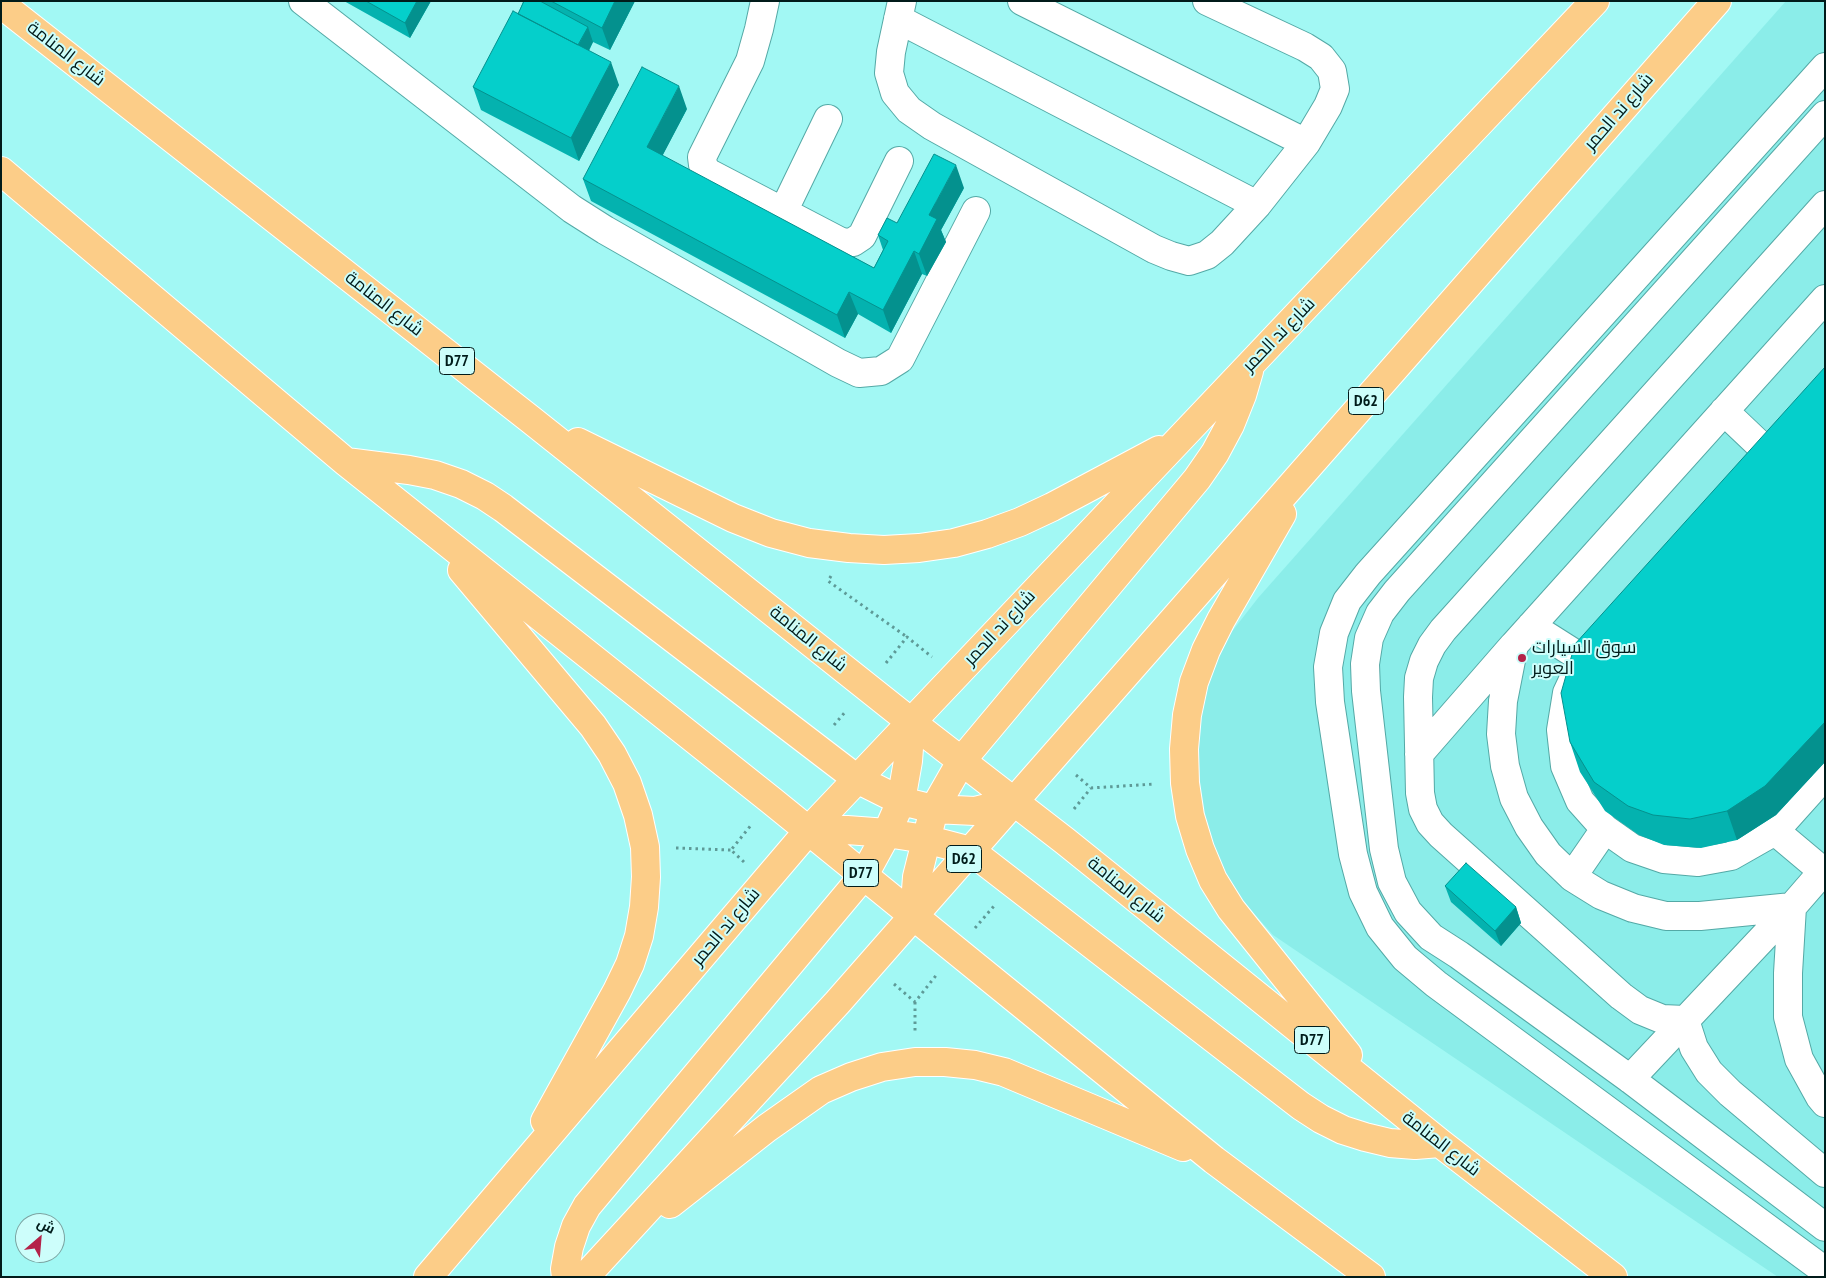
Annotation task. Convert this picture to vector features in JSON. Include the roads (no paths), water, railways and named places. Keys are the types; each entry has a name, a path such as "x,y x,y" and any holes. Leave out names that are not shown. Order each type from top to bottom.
{"main road":[{"name":"شارع ند الحمر","path":"585,1277 837,1003 971,852 1717,1"},
{"name":"شارع ند الحمر","path":"428,1277 809,830 1594,2"},
{"name":"شارع المنامة","path":"1,4 530,419 911,722 1014,801 1382,1097 1612,1277"},
{"name":"D77","path":"1,171 346,462 424,525 809,830 1214,1160 1371,1277"},
{"path":"914,916 917,877 934,809 962,760 1198,479 1215,453 1230,424 1242,396 1250,365"},
{"path":"530,419 733,518 780,535 809,542 849,548 884,550 954,543 988,534 1020,522 1052,508 1180,438"},
{"path":"346,462 435,475 461,484 485,496 857,779 901,801 934,809 975,811 1014,801"},
{"path":"1312,463 1221,620 1206,650 1194,682 1187,716 1184,749 1184,783 1190,816 1200,849 1213,880 1231,909 1382,1097"},
{"path":"424,525 593,726 612,754 627,783 638,815 645,847 644,907 630,964 617,991 514,1176"},
{"path":"566,1277 565,1269 569,1247 576,1226 587,1206 864,875 887,833 901,801 908,761 911,722"},
{"path":"809,830 887,833 925,839 971,852 1301,1106 1321,1119 1343,1130 1365,1137 1390,1142 1440,1143"},
{"path":"606,1254 794,1108 821,1090 851,1077 882,1067 915,1062 945,1062 975,1065 1004,1072 1214,1160"}],"lane":[{"path":"303,1 572,209 786,334 859,373 881,371 900,358 976,212"},
{"path":"765,1 750,60 702,157 703,165 707,172 843,243 853,242 862,236 899,161"},
{"path":"1022,1 1306,143"},
{"path":"1207,1 1305,47 1321,58 1332,71 1335,89 1328,106 1306,143 1257,205 1222,243 1207,255 1189,261 1154,249 932,126 909,110 895,94 889,73 891,52 900,10 1257,205"},
{"path":"1825,67 1368,574 1347,601 1334,633 1328,668 1330,702 1353,854 1363,892 1380,927 1405,958 1444,990 1825,1271"},
{"path":"1825,115 1397,592 1380,613 1369,638 1365,664 1366,691 1384,849 1392,882 1408,912 1430,937 1459,955 1630,1079 1825,1227"},
{"path":"783,212 828,120"},
{"path":"1685,1020 1662,1019 1640,1010 1621,996 1441,835 1430,823 1423,809 1420,793 1419,678 1424,661 1432,645 1443,630 1825,205"},
{"path":"1419,754 1523,635 1825,299"},
{"path":"1724,411 1757,457 1782,429"},
{"path":"1523,635 1589,652 1567,693 1561,730 1565,766 1580,801 1605,829 1632,848 1664,859 1698,862 1731,856 1775,831 1825,775"},
{"path":"1523,635 1503,701 1501,734 1504,766 1514,798 1529,827 1548,854 1572,877 1601,895 1633,908 1666,916 1700,916 1792,907"},
{"path":"1572,877 1605,829"},
{"path":"1630,1079 1824,871 1775,831"},
{"path":"1792,907 1788,973 1788,1017 1799,1059 1825,1103"},
{"path":"1685,1020 1694,1048 1709,1072 1730,1093 1825,1173"}],"place":[{"name":"سوق السيارات العوير","path":"1522,658"}]}
